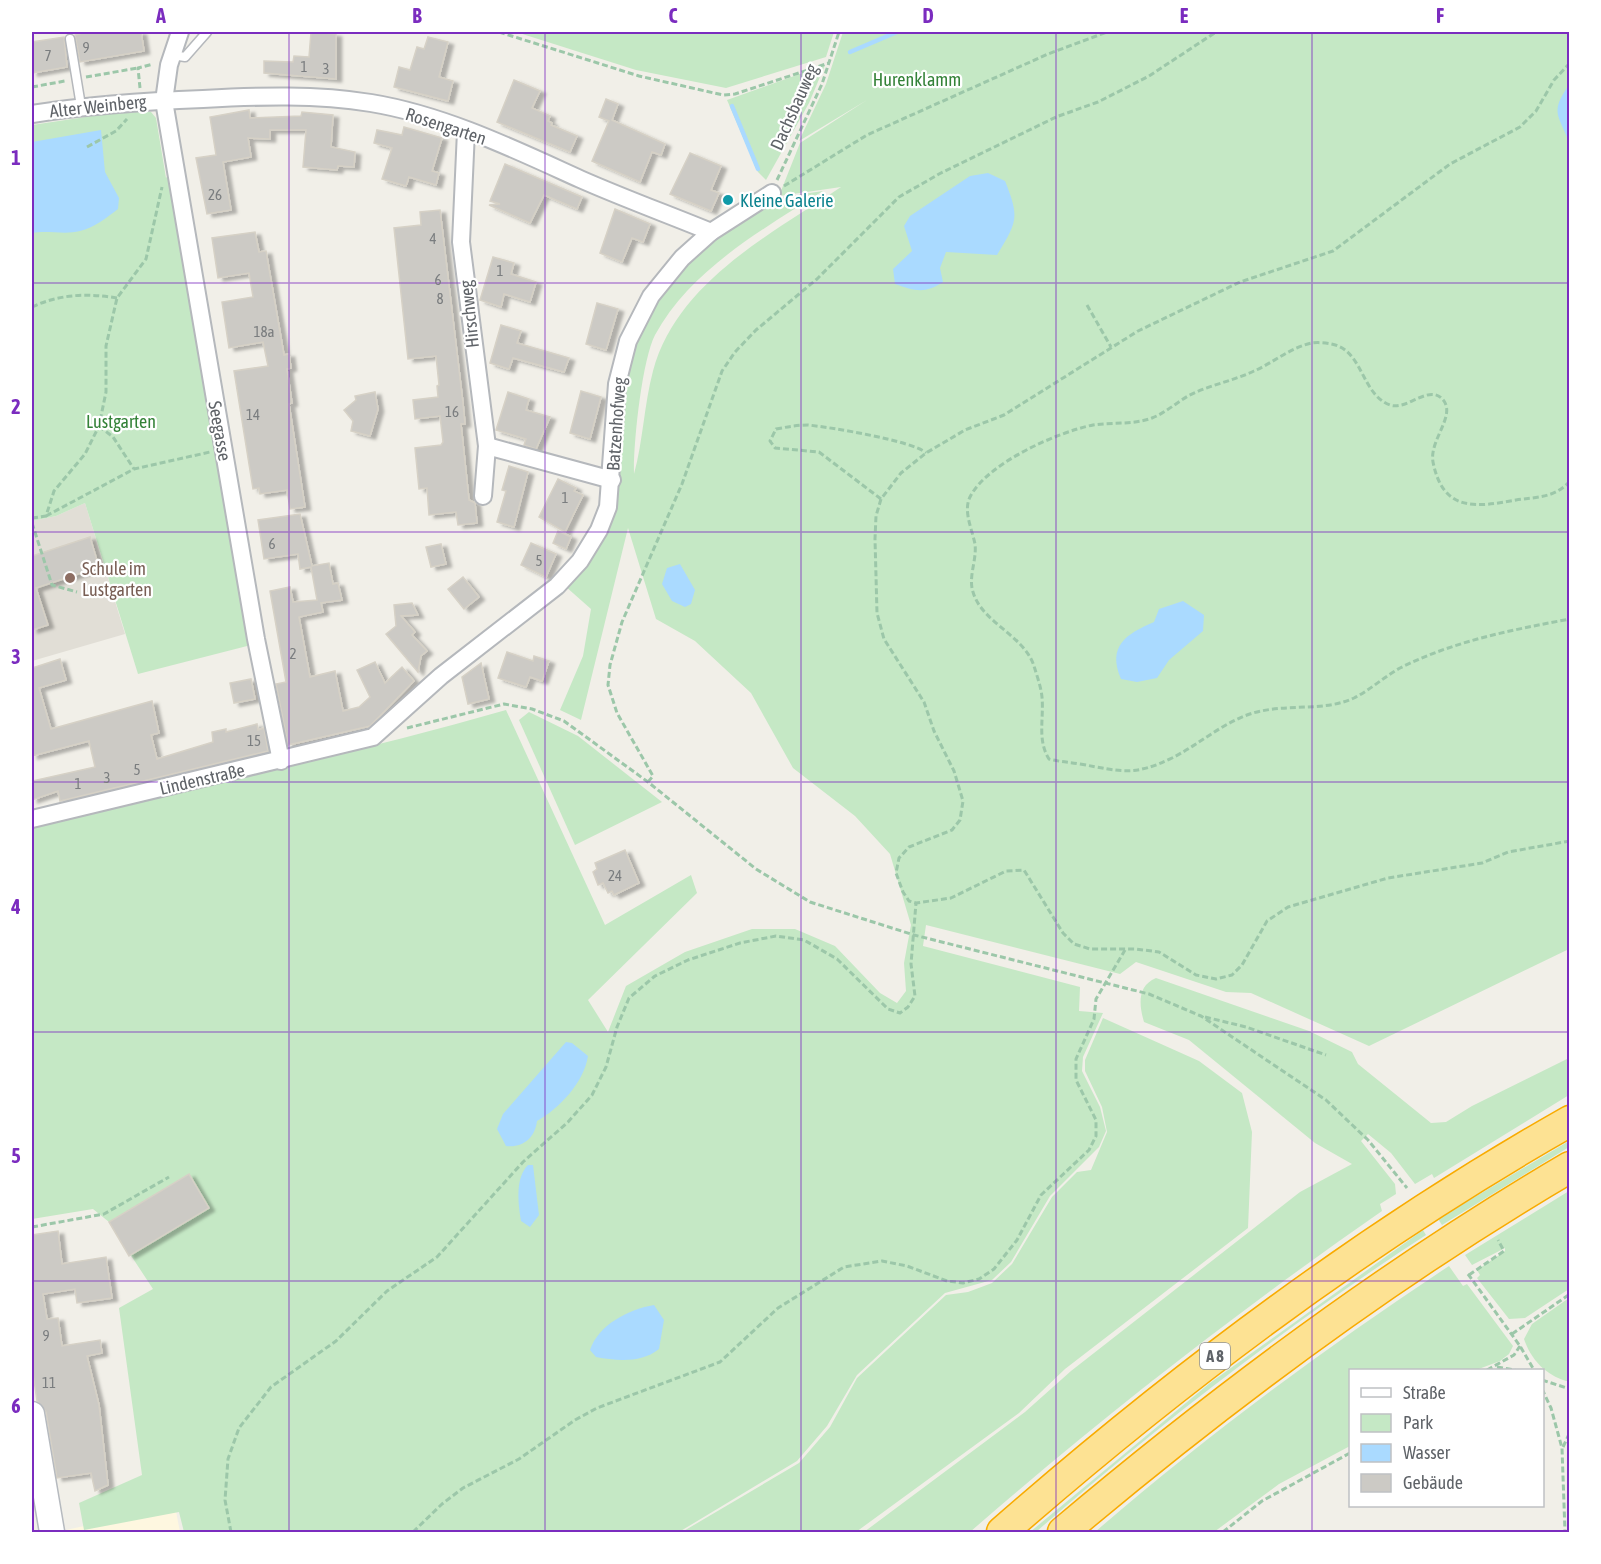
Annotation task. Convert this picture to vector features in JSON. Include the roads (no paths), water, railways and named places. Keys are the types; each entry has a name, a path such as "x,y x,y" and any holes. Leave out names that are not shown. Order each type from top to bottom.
{"highway":[{"name":"A 8","path":"1002,1533 1065,1476 1262,1321 1442,1197 1569,1121"},
{"name":"A 8","path":"1063,1533 1180,1434 1306,1339 1464,1231 1569,1167"}],"street":[{"name":"Seegasse","path":"180,32 171,60 164,100 256,639 281,761"},
{"name":"Rosengarten","path":"164,100 254,97 336,100 372,104 466,131 711,232"},
{"name":"Alter Weinberg","path":"32,114 81,106 164,100"},
{"name":"Hirschweg","path":"466,131 461,242 487,446 483,496"},
{"name":"Batzenhofweg","path":"373,737 441,676 557,586 580,561 599,530 608,507 612,480 617,384 628,341 651,296 682,258 711,232 772,193"},
{"path":"487,446 612,480"},
{"name":"Lindenstraße","path":"32,819 281,761 373,737"},
{"path":"32,1414 52,1533"}],"lane":[{"path":"171,60 185,57 207,32"},
{"path":"70,39 81,106"}],"water":[{"path":"1569,85 1569,142 1559,119 1558,108 1559,101"},
{"path":"101,130 105,172 119,198 118,209 85,230 68,233 32,233 32,142"},
{"path":"988,173 1005,181 1014,212 1009,235 997,255 946,252 940,268 943,282 925,290 895,284 893,269 912,251 904,226 910,216 970,176"},
{"path":"680,564 695,590 691,604 685,607 672,601 662,584 667,568"},
{"path":"1183,601 1204,615 1203,631 1169,660 1157,678 1137,682 1121,679 1116,658 1122,643 1135,631 1154,622 1159,609"},
{"path":"566,1042 572,1043 588,1056 582,1075 562,1102 537,1121 534,1132 527,1141 518,1145 506,1146 497,1129 503,1114"},
{"path":"528,1165 533,1165 539,1215 530,1227 521,1221 518,1199 521,1177"},
{"path":"654,1305 664,1320 659,1349 652,1354 637,1359 621,1360 596,1357 590,1350 594,1341 607,1326 625,1314"}],"waterway":[{"path":"850,52 897,32"},
{"path":"732,106 758,169"}],"place":[{"name":"Kleine Galerie","path":"728,200"},
{"name":"Schule im Lustgarten","path":"70,578"}],"park label":[{"name":"Hurenklamm","path":"917,79"},
{"name":"Lustgarten","path":"121,421"}]}
